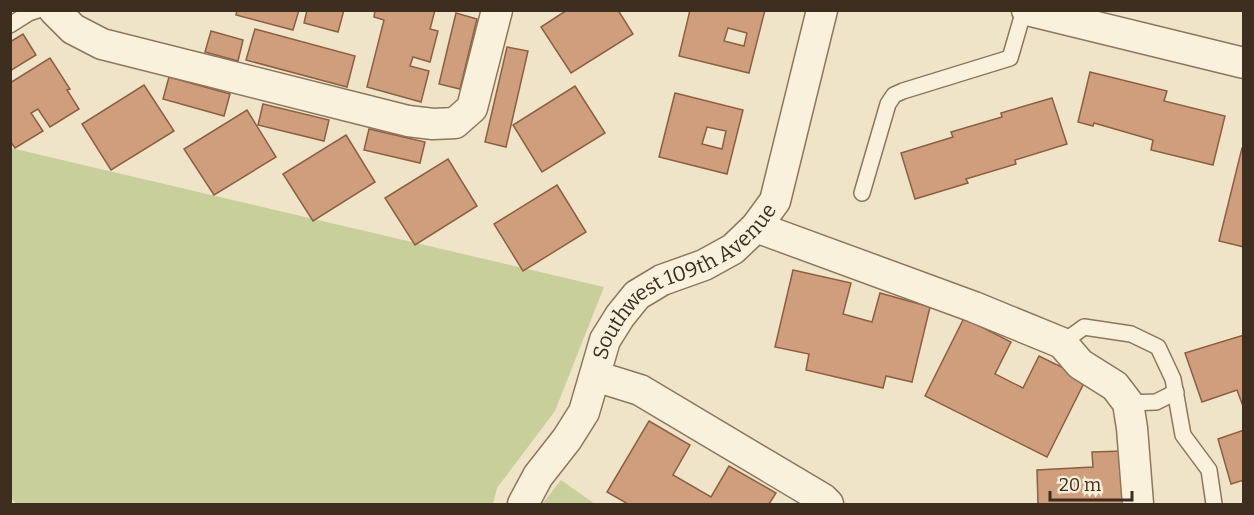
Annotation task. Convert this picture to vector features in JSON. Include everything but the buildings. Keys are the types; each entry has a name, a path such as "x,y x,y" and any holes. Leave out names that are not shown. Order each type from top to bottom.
{"street":[{"path":"54,10 74,29 102,44 408,121 433,124 455,123 472,108 497,10"},
{"name":"Southwest 109th Avenue","path":"523,504 538,476 567,439 584,412 605,340 637,295 662,280 704,265 733,249 756,227 775,201 822,10"},
{"path":"1026,10 1244,63"},
{"path":"756,227 974,307 1062,343 1080,364 1115,386 1128,403 1138,504"},
{"path":"595,376 640,390 828,504"}],"lane":[{"path":"10,25 38,10"},
{"path":"862,193 888,104 894,95 1010,57 1026,10"},
{"path":"1062,343 1084,327 1131,334 1158,347 1173,379 1183,435 1209,470 1214,504"},
{"path":"1128,403 1156,402 1176,392"}],"green space":[{"path":"11,148 604,287 555,411 497,488 493,504 16,504 11,498"},
{"path":"561,480 595,504 542,504"}]}
